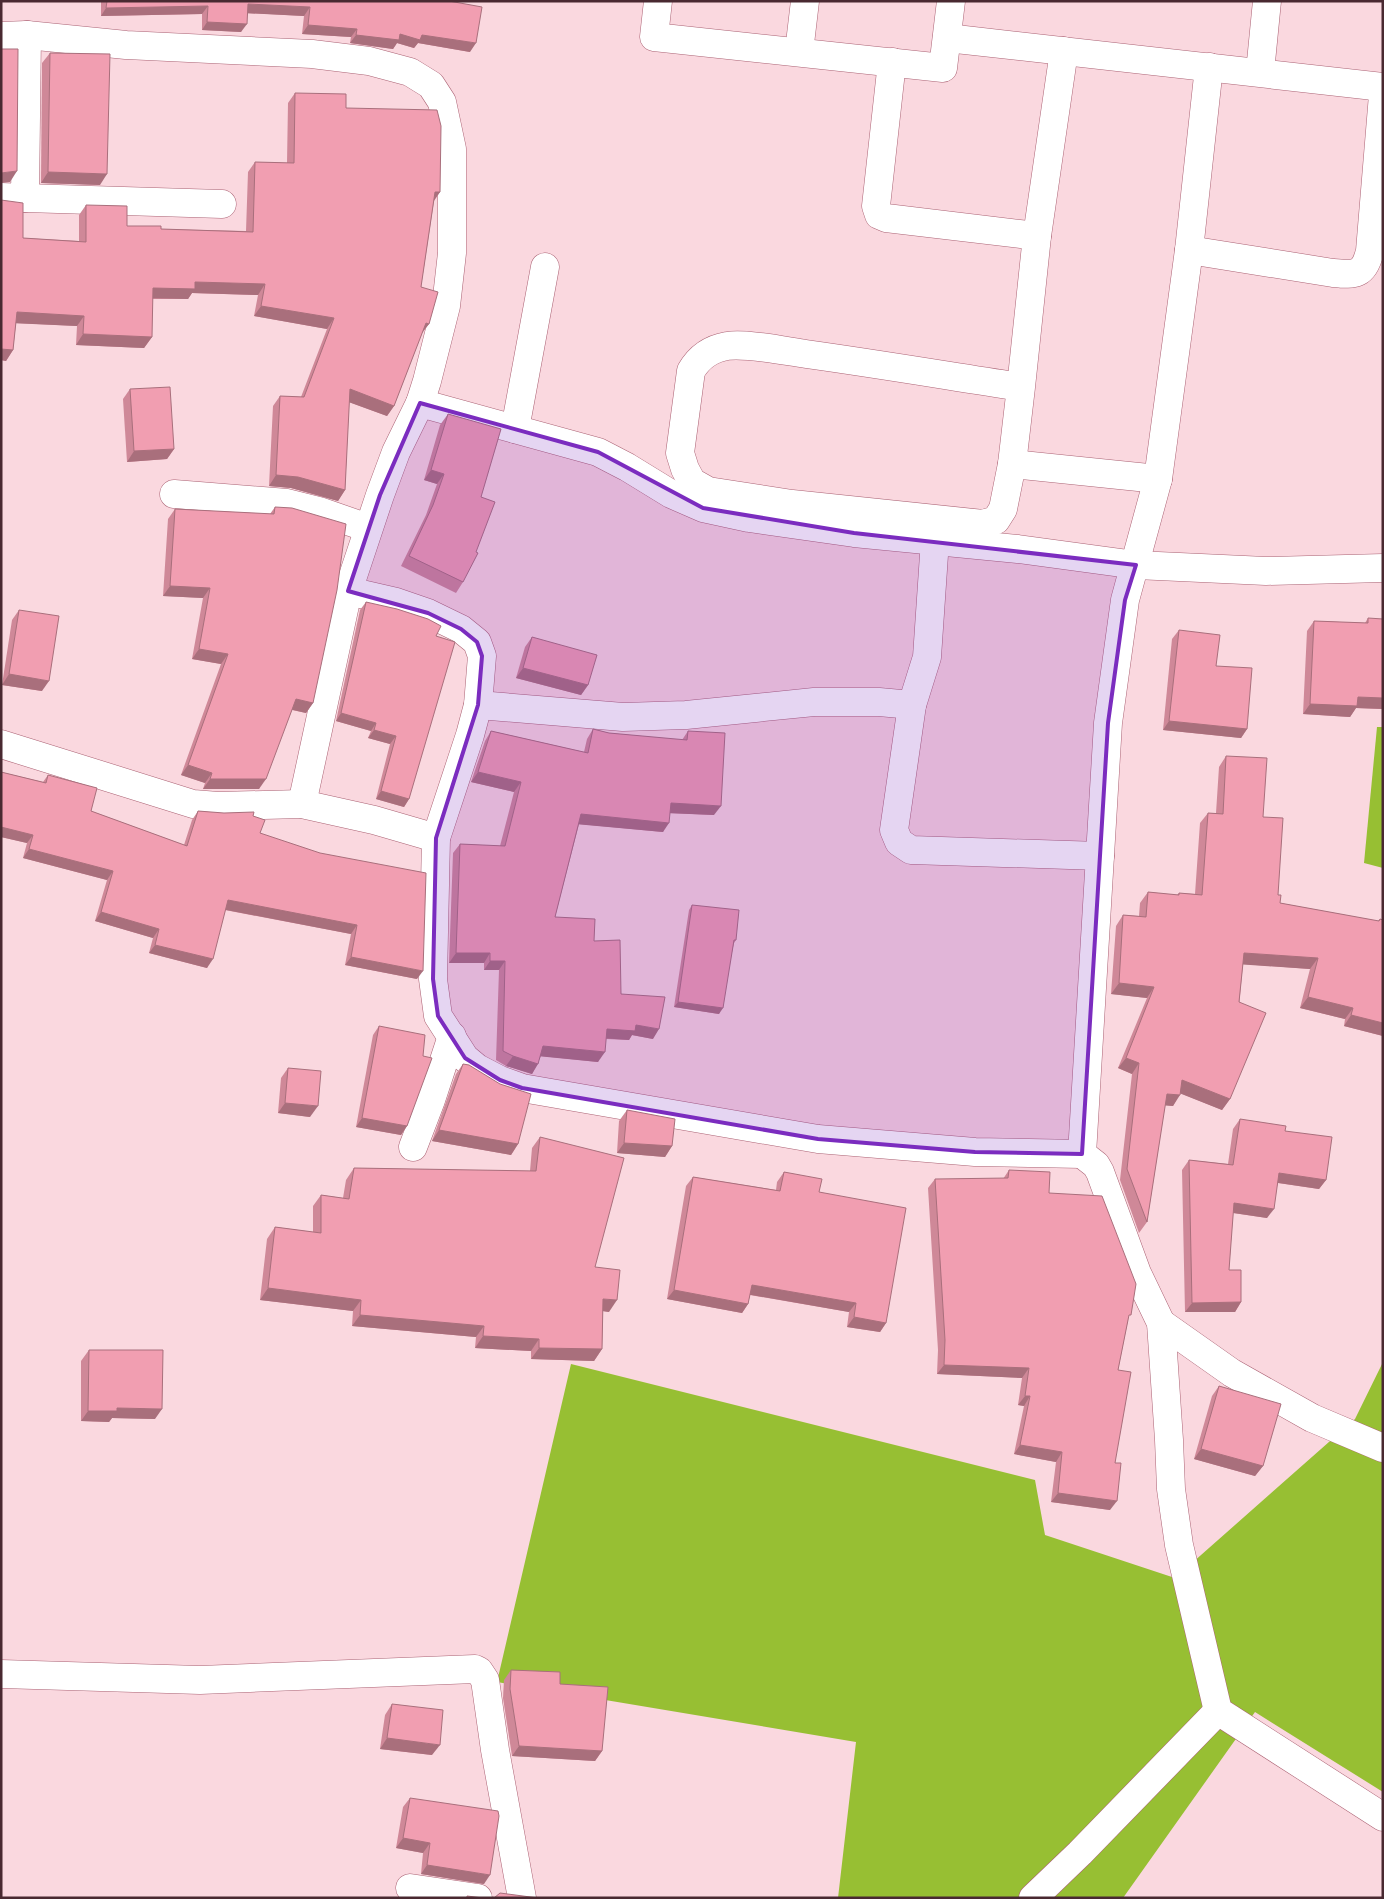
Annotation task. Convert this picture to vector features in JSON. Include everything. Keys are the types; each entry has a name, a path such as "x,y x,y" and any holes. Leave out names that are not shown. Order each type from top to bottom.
{"street":[{"path":"658,1 654,37 943,68 950,1"},
{"path":"799,52 805,1"},
{"path":"1260,72 1267,1"},
{"path":"222,204 13,198 14,36 126,45 312,54 369,60 410,72 431,85 442,102 452,149 452,253 446,306 428,381 420,403 396,452 368,528 348,591 302,804"},
{"path":"946,38 1383,86"},
{"path":"1021,387 847,360 760,348 728,346 711,351 698,360 691,371 680,454 692,482 708,491 792,504 983,524 996,520 1003,510 1012,464 1021,387 1037,236 1064,50"},
{"path":"892,62 876,206 879,215 886,218 1037,236"},
{"path":"1082,1154 1108,723 1125,600 1158,479 1189,250 1209,67"},
{"path":"1189,250 1333,272 1349,274 1360,272 1367,264 1370,251 1383,95"},
{"path":"515,429 545,267"},
{"path":"420,403 598,452 627,466 671,494 703,508 749,518 854,533 935,540 1136,565 1266,571 1383,568"},
{"path":"1012,464 1158,479"},
{"path":"174,494 287,503 319,511 368,528"},
{"path":"935,540 927,657 912,705 894,830 899,842 911,850 1100,856"},
{"path":"348,591 396,602 428,613 461,629 477,642 482,656 478,705 436,838 433,979 438,1016 466,1058 477,1068 500,1080 522,1088 818,1139 975,1152 1082,1154 1100,1172 1137,1273 1161,1323 1173,1508 1179,1545 1218,1711 1383,1817"},
{"path":"478,705 623,716 686,715 814,702 879,702 912,705"},
{"path":"1,744 194,804 253,806 302,804 374,820 436,838"},
{"path":"412,1147 431,1100 452,1036"},
{"path":"1161,1323 1232,1373 1304,1414 1383,1448"},
{"path":"1,1674 200,1680 475,1669 479,1671 485,1680 495,1750 522,1898"},
{"path":"1033,1898 1080,1853 1218,1711"},
{"path":"410,1888 478,1898"}],"highlighted area":[{"path":"420,403 598,452 703,508 854,533 1136,565 1125,600 1108,723 1082,1154 975,1152 818,1139 522,1088 500,1080 465,1058 438,1016 433,979 436,838 478,705 482,656 477,642 461,629 428,613 348,591 380,495"}],"green space":[{"path":"1377,727 1383,727 1383,868 1364,863"},
{"path":"1383,1362 1383,1792 1255,1712 1123,1898 838,1898 856,1742 497,1682 571,1364 1035,1480 1045,1535 1175,1578 1355,1419"}],"building":[{"path":"107,1 449,1 482,7 476,43 422,35 420,40 400,34 399,40 356,35 357,29 308,25 310,7 248,4 247,24 207,22 208,6 106,8"},
{"path":"1,49 18,49 17,171 1,173"},
{"path":"50,53 110,54 107,174 48,172"},
{"path":"295,93 346,94 346,108 437,110 441,126 440,192 435,192 421,287 438,292 429,324 426,323 394,406 350,389 345,490 298,477 276,475 280,396 304,397 334,318 261,306 265,284 195,282 195,289 153,288 152,337 83,334 84,316 17,312 13,350 1,349 1,200 23,203 23,238 86,242 86,205 127,206 127,226 161,226 161,229 253,232 255,162 294,163"},
{"path":"170,387 174,449 134,451 130,389"},
{"path":"448,414 501,429 481,497 495,502 476,552 478,553 463,582 409,556 433,505 444,474 431,470"},
{"path":"275,507 292,508 346,524 337,590 313,703 296,699 266,779 210,779 212,773 188,765 228,654 199,649 210,588 170,586 175,509 274,514"},
{"path":"366,602 428,619 441,626 436,636 455,642 409,799 381,791 396,736 374,730 376,723 341,713"},
{"path":"19,610 59,616 49,681 9,674"},
{"path":"1368,618 1383,619 1383,698 1358,697 1357,706 1310,704 1314,621 1368,623"},
{"path":"1179,630 1220,635 1216,666 1252,668 1247,729 1169,721"},
{"path":"532,637 597,655 588,685 523,668"},
{"path":"593,729 609,733 687,740 688,731 725,733 721,806 671,803 669,823 581,814 555,917 595,919 594,941 620,940 621,994 665,997 659,1029 636,1025 635,1031 607,1029 605,1052 543,1046 538,1064 503,1051 505,961 490,961 490,953 456,953 460,844 505,846 521,782 478,772 491,731 588,753"},
{"path":"1226,756 1267,758 1263,817 1283,818 1278,895 1281,895 1280,903 1379,921 1380,919 1383,920 1383,1023 1351,1015 1353,1008 1308,997 1318,958 1244,953 1239,1002 1266,1013 1230,1099 1182,1080 1180,1095 1167,1094 1147,1222 1127,1169 1139,1063 1126,1058 1154,987 1119,983 1123,915 1146,917 1148,892 1202,895 1208,813 1223,814"},
{"path":"1,772 46,783 48,775 97,788 91,811 187,846 198,811 224,813 254,812 253,816 265,820 260,833 320,853 426,873 423,971 351,957 357,925 228,900 213,959 155,945 159,929 101,912 113,871 29,849 33,835 1,827"},
{"path":"692,905 739,910 736,940 734,940 723,1008 678,1002"},
{"path":"379,1026 425,1035 423,1056 432,1058 407,1126 362,1118"},
{"path":"463,1064 469,1065 500,1084 531,1094 518,1144 439,1130"},
{"path":"288,1068 321,1071 318,1106 285,1103"},
{"path":"627,1110 675,1119 672,1146 624,1143"},
{"path":"1240,1119 1286,1126 1285,1131 1332,1137 1326,1180 1279,1173 1274,1209 1234,1203 1229,1270 1241,1270 1241,1302 1192,1303 1189,1160 1233,1165"},
{"path":"540,1137 624,1158 595,1267 620,1270 617,1300 603,1299 602,1349 539,1348 539,1339 483,1336 484,1326 360,1315 361,1300 268,1288 275,1227 321,1233 321,1195 349,1199 354,1168 536,1171"},
{"path":"1009,1170 1050,1172 1049,1193 1102,1196 1136,1284 1118,1370 1131,1372 1115,1463 1121,1463 1117,1501 1058,1493 1062,1452 1020,1445 1030,1396 1025,1396 1029,1368 944,1365 945,1340 935,1179 1008,1178"},
{"path":"784,1172 822,1179 819,1192 906,1208 886,1323 854,1317 856,1303 752,1285 748,1304 674,1290 693,1177 780,1191"},
{"path":"89,1350 163,1350 162,1409 117,1408 117,1411 88,1411"},
{"path":"1219,1386 1281,1404 1263,1466 1201,1449"},
{"path":"511,1670 560,1672 560,1684 608,1687 602,1751 519,1746 510,1689"},
{"path":"392,1704 443,1710 440,1745 387,1738"},
{"path":"410,1798 498,1811 499,1816 490,1875 427,1865 430,1843 403,1838"},
{"path":"500,1893 538,1898 494,1898"},
{"path":"467,1896 483,1898 467,1898"}]}
